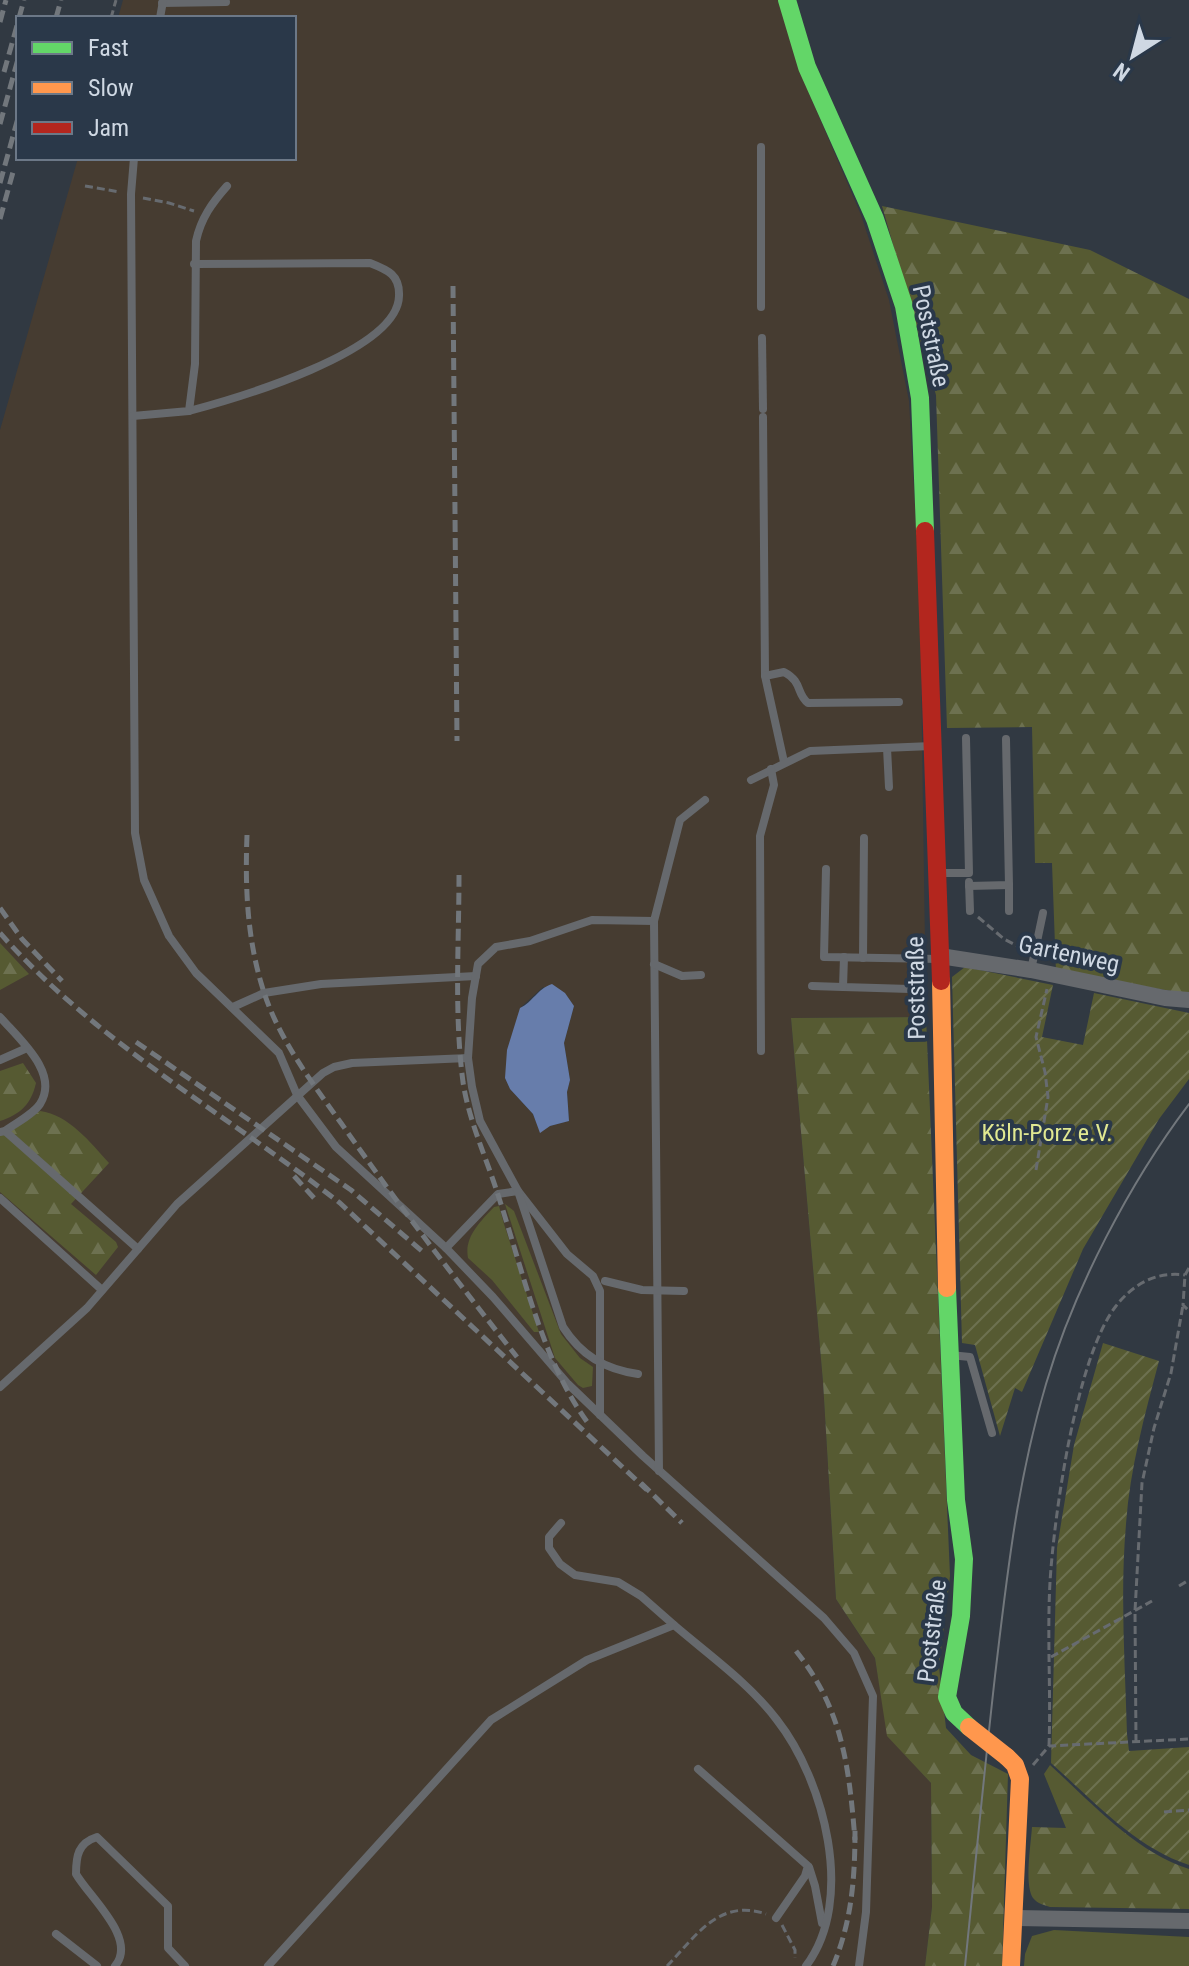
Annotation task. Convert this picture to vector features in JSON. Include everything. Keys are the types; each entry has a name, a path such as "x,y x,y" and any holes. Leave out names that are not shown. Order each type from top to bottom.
{"street":[{"name":"Poststraße","path":"787,0 807,67 875,219 904,306 920,398 940,958 949,1354 956,1500 964,1559 961,1616 947,1697 954,1713 1015,1765 1020,1779"},
{"name":"Gartenweg","path":"940,958 1033,962 1050,974 1165,998 1189,1000"},
{"path":"1011,1966 1020,1779"},
{"path":"1014,1918 1189,1921"}],"lane":[{"path":"163,2 226,2"},
{"path":"761,147 761,307"},
{"path":"134,160 131,194 135,833 144,880 169,936 196,973 279,1053 297,1095 336,1147 446,1248 568,1384 659,1471 824,1618 854,1653 873,1696 866,1912 859,1966"},
{"path":"189,411 195,364 196,241 205,215 227,186"},
{"path":"133,416 160,416 189,411 287,382 371,337 389,320 399,303 400,285 391,272 370,263 194,264"},
{"path":"762,338 765,676 784,762"},
{"path":"765,676 784,672 792,676 808,703 899,702"},
{"path":"966,738 970,911"},
{"path":"1006,739 1009,911"},
{"path":"751,780 810,751 933,746"},
{"path":"887,748 889,787"},
{"path":"761,1051 760,836 774,785 771,769"},
{"path":"659,1471 654,921 680,820 705,800"},
{"path":"863,958 864,838"},
{"path":"826,869 824,957 940,958"},
{"path":"937,873 969,873"},
{"path":"969,886 1009,885"},
{"path":"1033,962 1043,913"},
{"path":"654,921 592,920 530,941 496,947 478,964 468,1058 480,1121 518,1191 567,1254 593,1276 605,1281 642,1290 684,1291"},
{"path":"843,987 844,957"},
{"path":"654,964 682,976 701,975"},
{"path":"233,1007 264,993 321,984 476,976"},
{"path":"812,986 910,989"},
{"path":"0,1017 43,1070 46,1092 39,1107 2,1132 138,1249"},
{"path":"0,1060 27,1048"},
{"path":"0,1387 87,1308 177,1204 323,1073 352,1063 468,1058"},
{"path":"446,1248 498,1194 518,1191"},
{"path":"518,1191 563,1327 574,1344 610,1368 638,1374"},
{"path":"0,1198 102,1290"},
{"path":"593,1276 601,1301 600,1415"},
{"path":"949,1354 970,1357 992,1433"},
{"path":"561,1523 549,1537 549,1548 560,1564 575,1575 618,1582 641,1596 742,1682 777,1719 802,1757 830,1845 833,1873 824,1931 806,1966"},
{"path":"268,1966 491,1720 587,1660 674,1625"},
{"path":"698,1769 808,1866 824,1931"},
{"path":"115,1966 123,1944 76,1874 79,1850 88,1840 97,1837 168,1906 168,1948 185,1966"},
{"path":"776,1918 805,1876 808,1866"},
{"path":"56,1934 97,1966"}],"path":[{"path":"85,186 169,203 205,215"},
{"path":"970,911 1033,962"},
{"path":"1036,1170 1048,1097 1036,1037 1050,974"},
{"path":"1136,1742 1135,1611 1142,1483 1174,1357 1185,1275 1189,1268"},
{"path":"1020,1779 1049,1746 1050,1586 1057,1521 1073,1430 1091,1360 1115,1308 1128,1292 1158,1276 1185,1275"},
{"path":"1183,1305 1189,1311"},
{"path":"1179,1586 1189,1580"},
{"path":"1050,1658 1152,1601"},
{"path":"1049,1746 1189,1739"},
{"path":"1164,1812 1189,1810"},
{"path":"667,1966 714,1918 748,1909 776,1918 795,1950 796,1966"}],"shaded area":[{"path":"123,0 778,0 809,93 861,215 889,300 909,401 920,596 926,1017 791,1018 823,1382 836,1599 875,1658 888,1736 931,1783 932,1907 925,1966 0,1966 0,430 77,160 296,160 296,16 119,16","holes":["543,987 574,1006 564,1043 570,1080 567,1092 569,1121 540,1132 533,1114 510,1089 505,1078 520,1008"]}],"green space":[{"path":"882,206 1090,250 1189,299 1189,994 1056,972 1052,863 1035,863 1032,727 947,728 936,395"},
{"path":"0,943 29,974 0,990"},
{"name":"Köln-Porz e.V.","path":"965,967 1053,985 1042,1037 1083,1045 1094,993 1189,1013 1189,1079 1159,1119 1083,1249 1022,1392 1015,1388 1000,1436 975,1345 962,1343 952,977"},
{"path":"926,1017 950,1576 939,1667 946,1728 971,1755 1008,1774 1002,1966 925,1966 932,1907 931,1783 887,1736 875,1658 836,1599 823,1382 791,1018"},
{"path":"23,1063 36,1083 34,1090 24,1107 0,1121 0,1071"},
{"path":"40,1111 70,1124 109,1163 71,1204 118,1247 96,1275 0,1192 0,1136"},
{"path":"505,1204 514,1211 561,1334 580,1358 593,1367 592,1386 583,1388 578,1385 555,1358"},
{"path":"499,1206 539,1332 534,1332 492,1280 468,1258 468,1243 474,1230 494,1207"},
{"path":"1103,1343 1159,1361 1143,1421 1126,1524 1123,1602 1127,1734 1129,1751 1189,1747 1189,1865 1132,1835 1051,1763 1057,1548 1074,1445"},
{"path":"1050,1765 1132,1838 1169,1861 1189,1869 1189,1909 1050,1907 1033,1898 1028,1874 1032,1827 1066,1828 1044,1774"},
{"path":"1054,1930 1189,1937 1189,1966 1024,1966 1032,1936"}],"water":[{"path":"552,984 565,993 574,1006 564,1043 570,1080 567,1092 569,1121 550,1126 540,1133 533,1114 510,1089 505,1078 507,1050 520,1008"}],"tram line":[{"path":"965,1966 1004,1602 1020,1493 1036,1421 1058,1348 1088,1274 1125,1202 1189,1104"}],"railway":[{"path":"0,22 6,0"},
{"path":"20,16 24,0"},
{"path":"57,16 61,0"},
{"path":"4,72 16,29"},
{"path":"0,124 16,66"},
{"path":"0,183 16,125"},
{"path":"0,219 13,172"},
{"path":"453,286 457,741"},
{"path":"247,835 250,930 262,986 276,1023 307,1075 362,1153 517,1357"},
{"path":"459,875 458,1005 460,1056 466,1097 546,1344 572,1399 588,1423"},
{"path":"0,908 22,939 62,981"},
{"path":"0,933 38,973 120,1043 340,1203 647,1490"},
{"path":"136,1042 351,1190 423,1252"},
{"path":"294,1176 314,1198"},
{"path":"641,1483 682,1523"},
{"path":"796,1651 812,1673 834,1717 846,1764 855,1840"},
{"path":"833,1966 851,1899 855,1829"}],"traffic: fast":[{"path":"787,0 807,67 875,219 904,306 920,398 925,531"},
{"path":"947,1288 956,1500 964,1559 961,1616 947,1697 954,1713 969,1727"}],"traffic: slow":[{"path":"941,981 947,1288"},
{"path":"969,1727 1007,1757"},
{"path":"1007,1757 1015,1765 1020,1779 1011,1966"}],"traffic: jam":[{"path":"925,531 941,981"}]}
